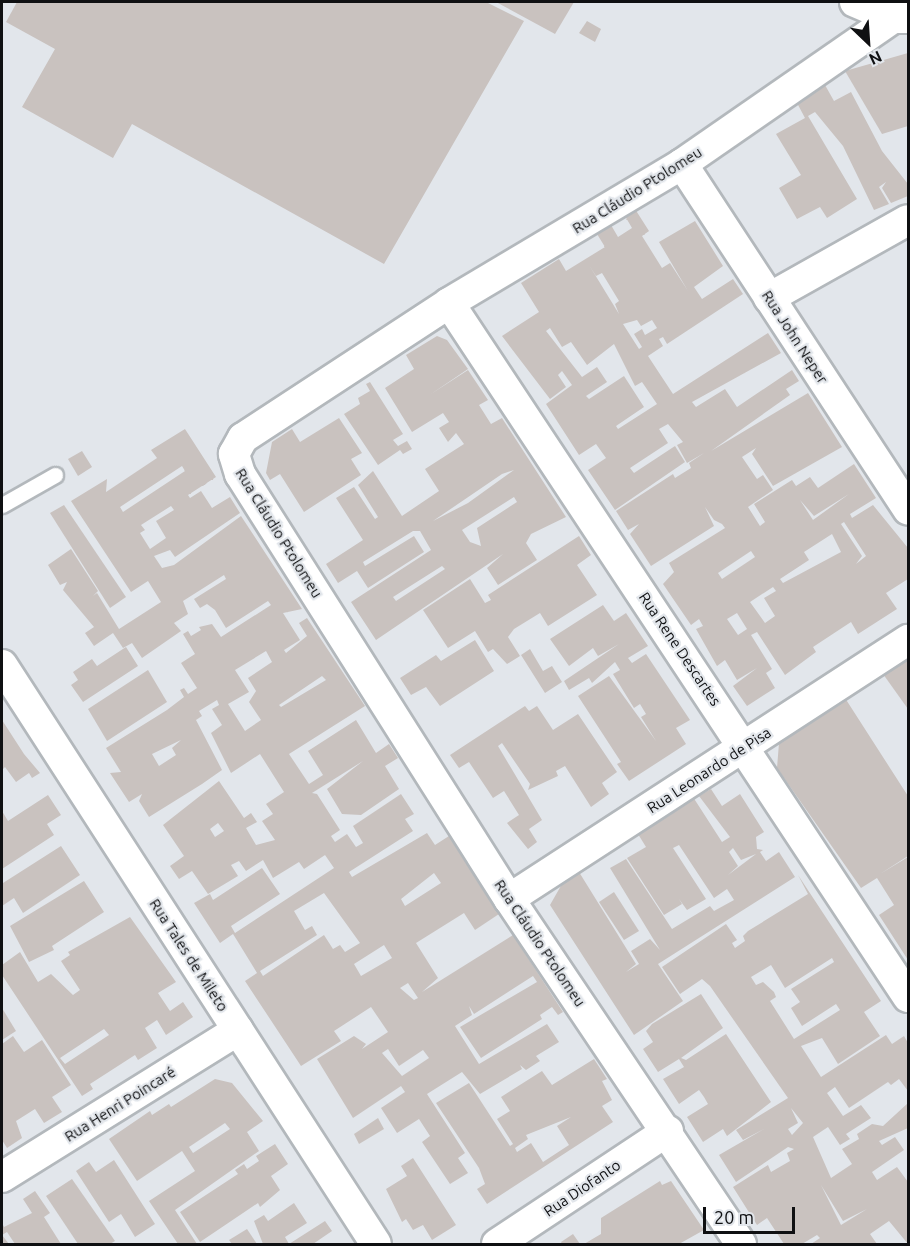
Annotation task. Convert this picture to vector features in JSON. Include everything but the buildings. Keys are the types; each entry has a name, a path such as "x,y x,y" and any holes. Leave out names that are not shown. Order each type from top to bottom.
{"street":[{"path":"855,2 901,18"},
{"name":"Rua Cláudio Ptolomeu","path":"741,1245 668,1131 509,899 240,474 234,454 243,438 449,303 682,164 901,18"},
{"name":"Rua John Neper","path":"682,164 909,510"},
{"path":"769,298 909,220"},
{"name":"Rua Rene Descartes","path":"449,303 909,997"},
{"name":"Rua Leonardo de Pisa","path":"509,899 909,640"},
{"name":"Rua Tales de Mileto","path":"2,665 376,1245"},
{"name":"Rua Henri Poincaré","path":"2,1177 238,1030"},
{"name":"Rua Diofanto","path":"497,1245 668,1131"}],"lane":[{"path":"2,505 55,475"}]}
